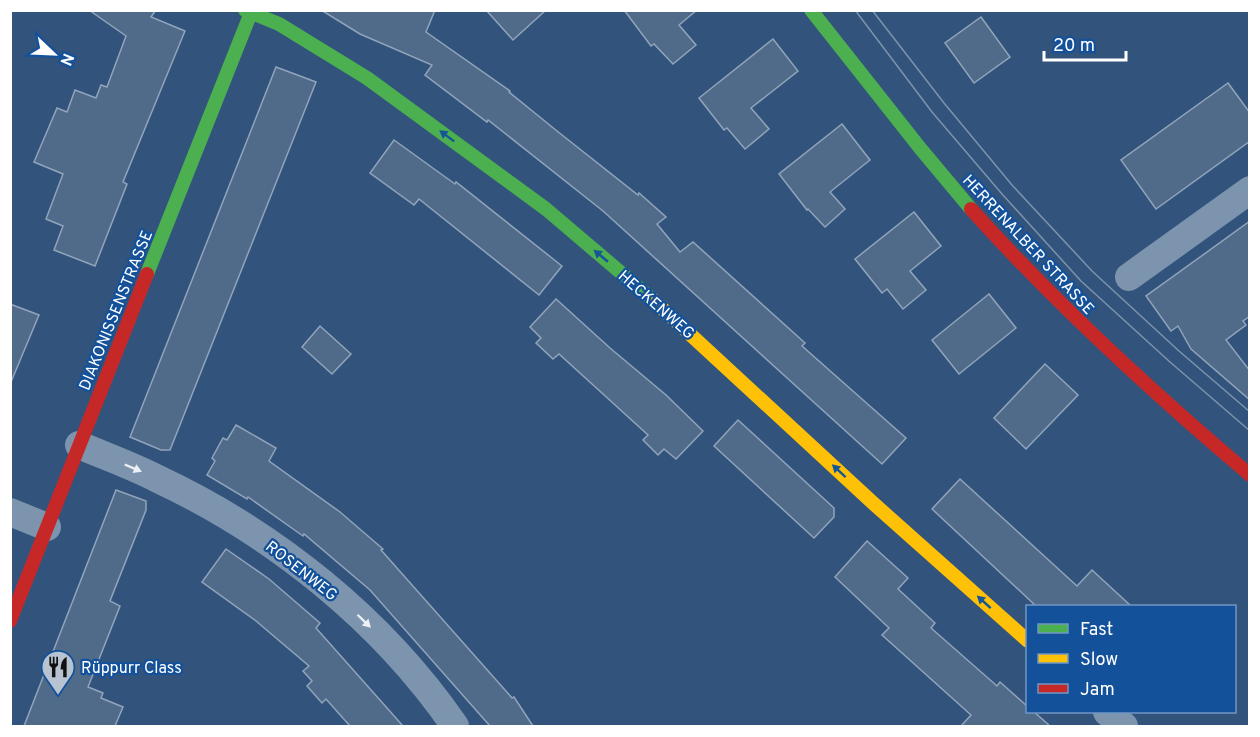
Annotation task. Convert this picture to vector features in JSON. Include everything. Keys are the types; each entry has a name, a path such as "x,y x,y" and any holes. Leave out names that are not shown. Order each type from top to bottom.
{"street":[{"name":"HERRENALBER STRASSE","path":"811,10 924,154 988,228 1076,319 1182,418 1250,475"},
{"name":"HECKENWEG","path":"249,11 279,24 387,91 546,210 682,325 873,503 1026,638"},
{"name":"DIAKONISSENSTRASSE","path":"10,621 249,11"},
{"path":"1129,277 1250,189"},
{"name":"ROSENWEG","path":"79,446 159,479 219,512 290,556 346,604 396,652 435,697 455,726"},
{"path":"10,512 47,527"},
{"path":"1109,713 1124,726"}],"building":[{"path":"89,10 156,10 151,17 185,31 123,182 127,184 95,266 54,250 63,226 46,219 63,174 34,162 57,108 67,112 75,90 96,98 101,85 107,87 126,36"},
{"path":"321,10 435,10 426,32 510,91 638,195 639,193 666,217 657,224 680,252 693,242 805,343 802,346 906,438 882,464 603,211 488,120 487,122 425,75 432,65 360,34"},
{"path":"486,10 546,10 513,40"},
{"path":"624,10 697,10 679,25 696,45 673,64 654,44 651,46"},
{"path":"981,17 1010,57 974,83 945,43"},
{"path":"773,39 798,71 751,108 769,129 745,149 727,128 724,130 699,98"},
{"path":"276,67 316,82 170,450 161,450 130,437"},
{"path":"1228,83 1250,113 1250,141 1156,209 1121,160"},
{"path":"842,124 870,160 830,192 845,209 825,227 807,210 779,174"},
{"path":"394,140 455,184 456,182 562,266 539,295 419,199 414,205 370,173"},
{"path":"914,212 941,246 910,271 926,290 903,309 887,289 882,293 855,259"},
{"path":"1250,221 1250,316 1243,321 1246,325 1226,340 1250,371 1250,400 1191,349 1178,326 1171,331 1146,296"},
{"path":"989,294 1016,328 959,374 932,340"},
{"path":"556,299 666,395 703,431 676,459 664,449 658,455 643,440 648,435 559,354 553,359 536,343 541,338 530,327"},
{"path":"10,304 39,315 11,382 10,382"},
{"path":"320,326 351,354 332,374 302,347"},
{"path":"1045,364 1078,395 1026,449 994,418"},
{"path":"738,420 834,508 834,517 814,538 714,446"},
{"path":"236,425 276,448 269,461 340,512 383,549 381,550 512,698 514,697 533,726 490,726 370,590 304,534 303,536 248,497 247,499 207,475 215,461 212,458 223,438 227,440"},
{"path":"960,479 1077,586 1092,570 1130,605 1035,605 932,509"},
{"path":"116,490 146,501 146,510 110,601 120,606 88,687 103,693 101,698 123,707 115,726 24,726"},
{"path":"867,541 908,578 898,589 935,623 931,628 997,686 1000,682 1026,705 1026,713 1035,713 1050,726 961,726 971,715 882,635 889,628 835,577"},
{"path":"226,549 269,579 320,623 316,628 403,726 350,726 326,699 322,703 307,686 312,681 303,671 309,666 256,621 202,582"}],"tram line":[{"path":"855,10 932,112 1081,281 1250,431"},
{"path":"872,10 944,103 1012,185 1092,271 1250,412"}],"traffic: fast":[{"path":"245,10 279,24 367,78 546,209 653,300"},
{"path":"147,274 252,10"},
{"path":"811,10 971,209"}],"traffic: slow":[{"path":"653,300 873,503 1026,639"}],"traffic: jam":[{"path":"971,209 1106,347 1250,475"},
{"path":"10,621 147,274"}],"place":[{"name":"Rüppurr Class","path":"58,696"}]}
